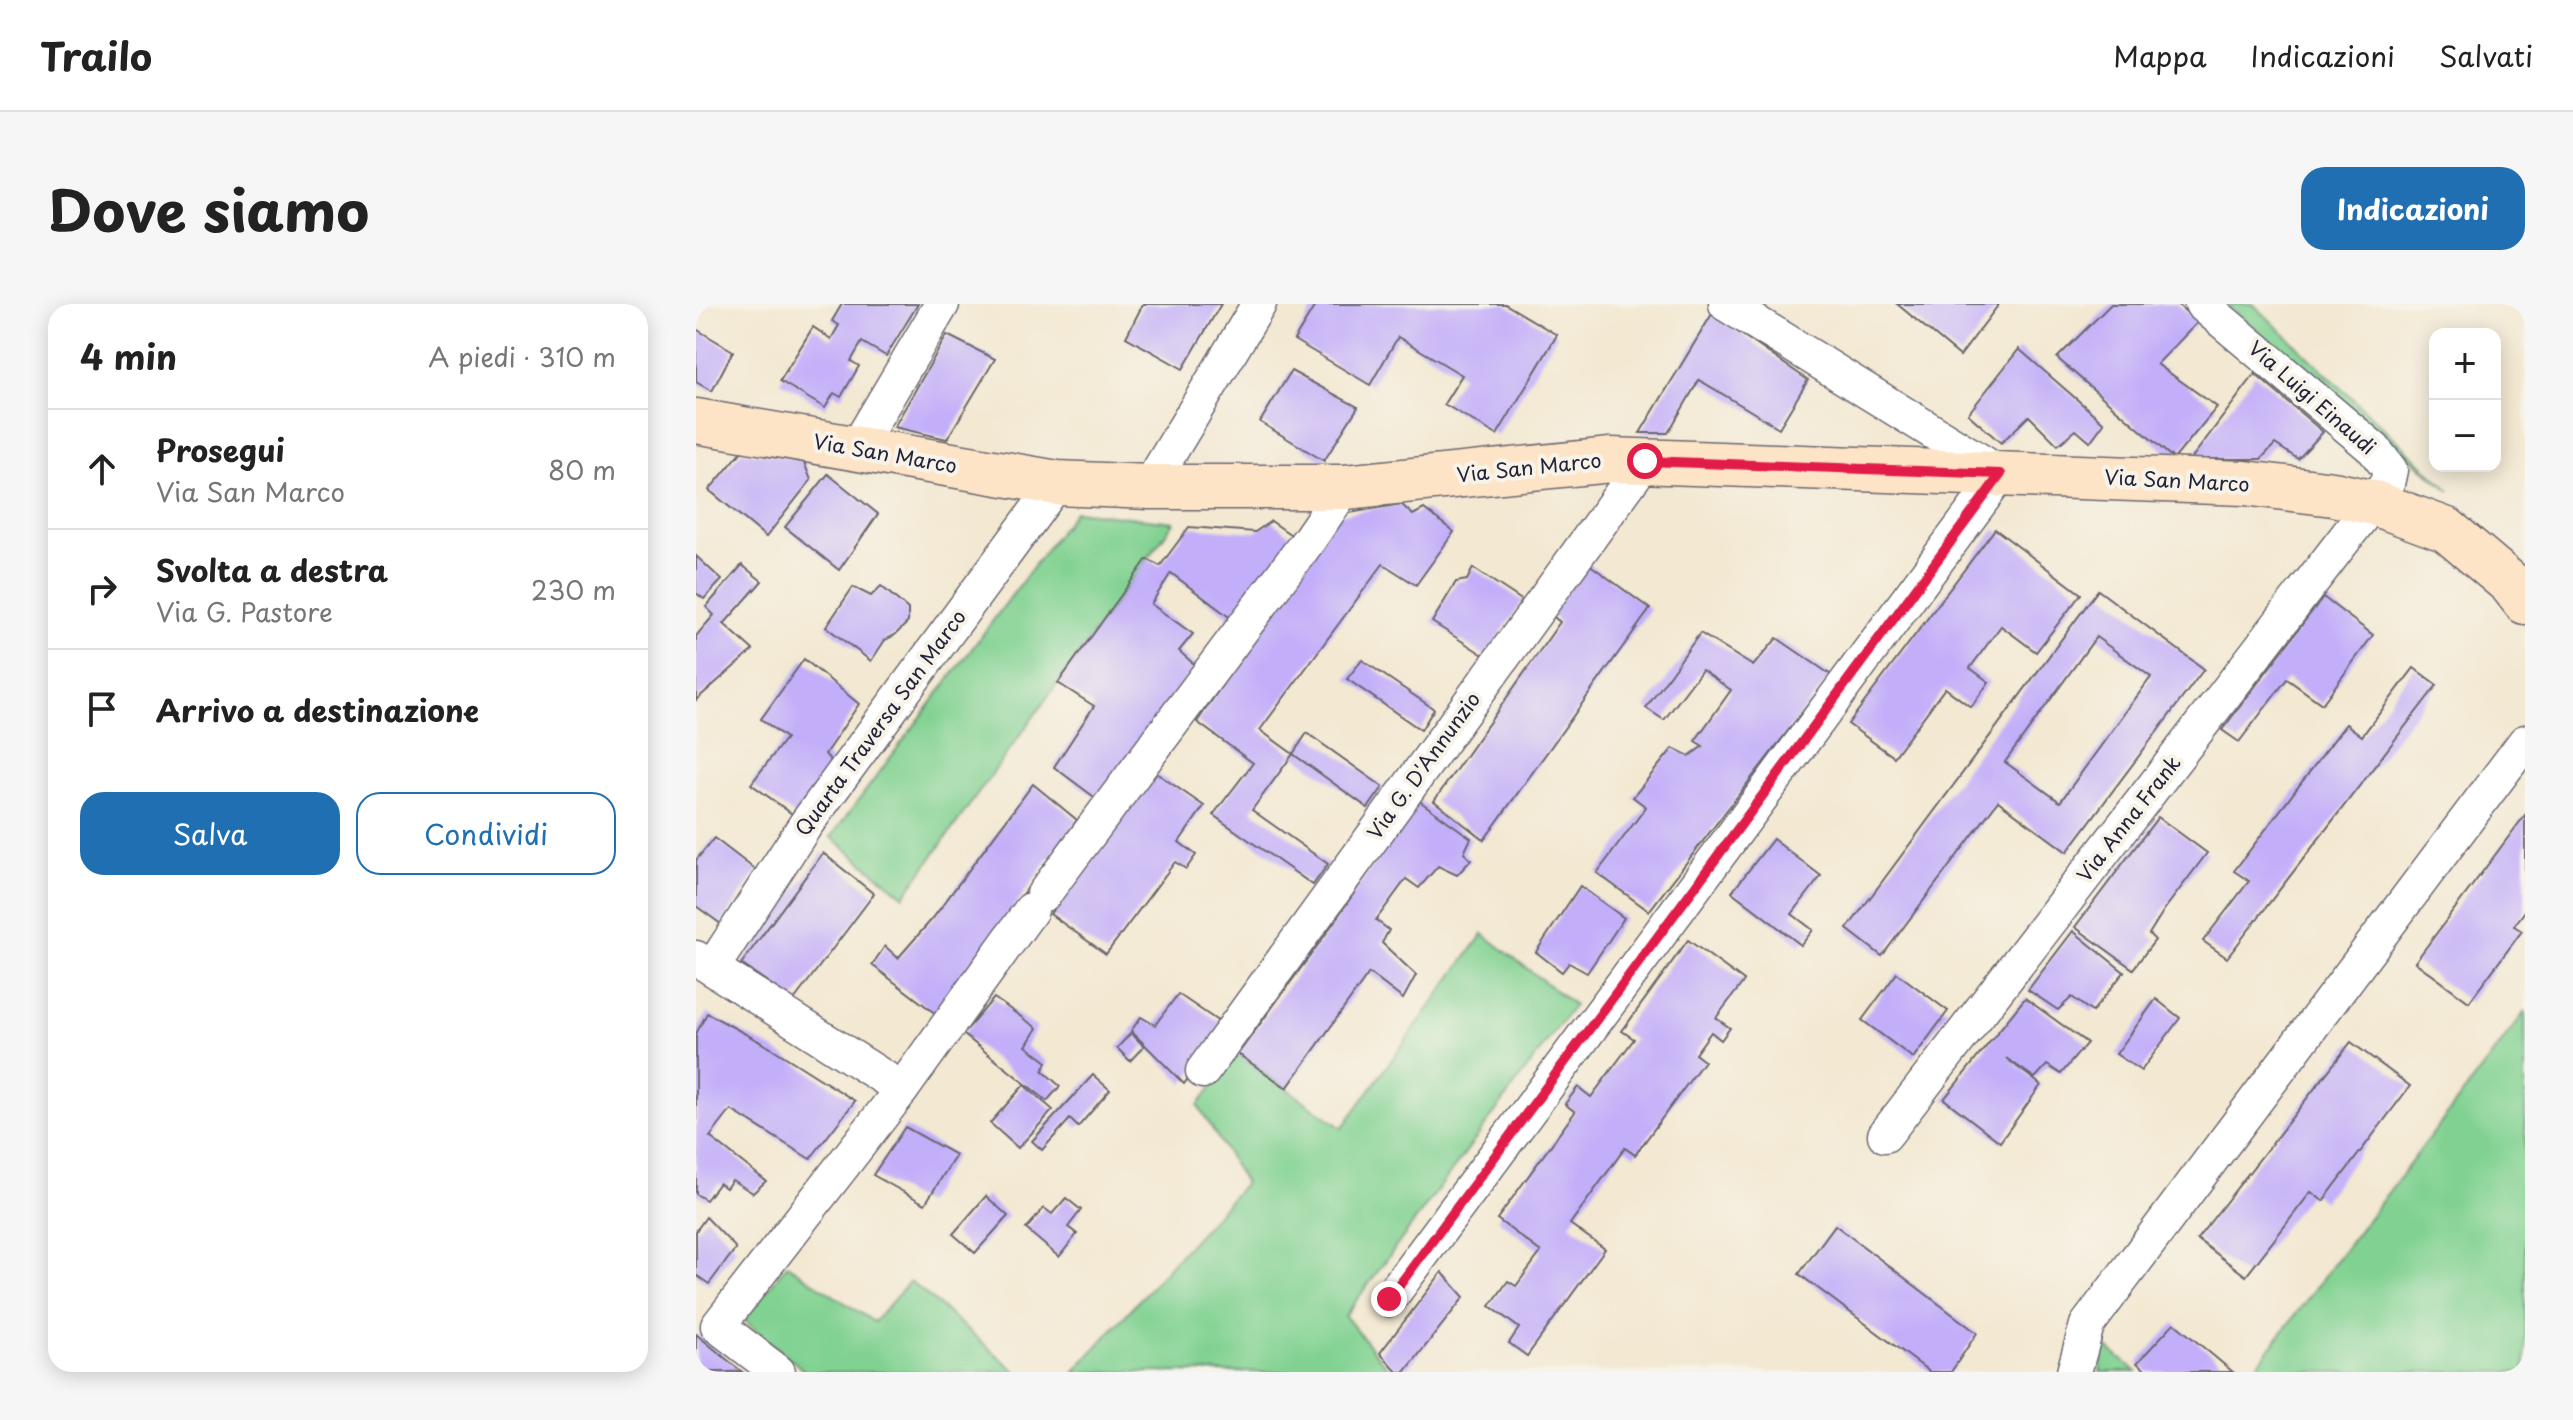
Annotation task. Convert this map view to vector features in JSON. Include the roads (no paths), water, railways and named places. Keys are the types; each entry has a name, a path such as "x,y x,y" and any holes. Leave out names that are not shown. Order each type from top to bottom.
{"main road":[{"name":"Via San Marco","path":"696,421 1057,483 1149,487 1345,487 1611,460 2245,483 2333,494 2374,503 2447,530 2511,584 2525,602"}],"street":[{"path":"856,449 942,304"},
{"path":"1149,487 1259,304"},
{"path":"1389,1299 2001,474 1726,304"},
{"name":"Via Luigi Einaudi","path":"2202,304 2374,449 2390,470 2387,484 2374,503"},
{"name":"Via G. D'Annunzio","path":"1203,1071 1645,461"},
{"name":"Quarta Traversa San Marco","path":"704,963 1057,483"},
{"path":"778,1372 707,1317 902,1089 1345,487"},
{"name":"Via Anna Frank","path":"1885,1135 2374,503"},
{"path":"2074,1372 2087,1325 2525,742"},
{"path":"704,963 902,1089"}]}
